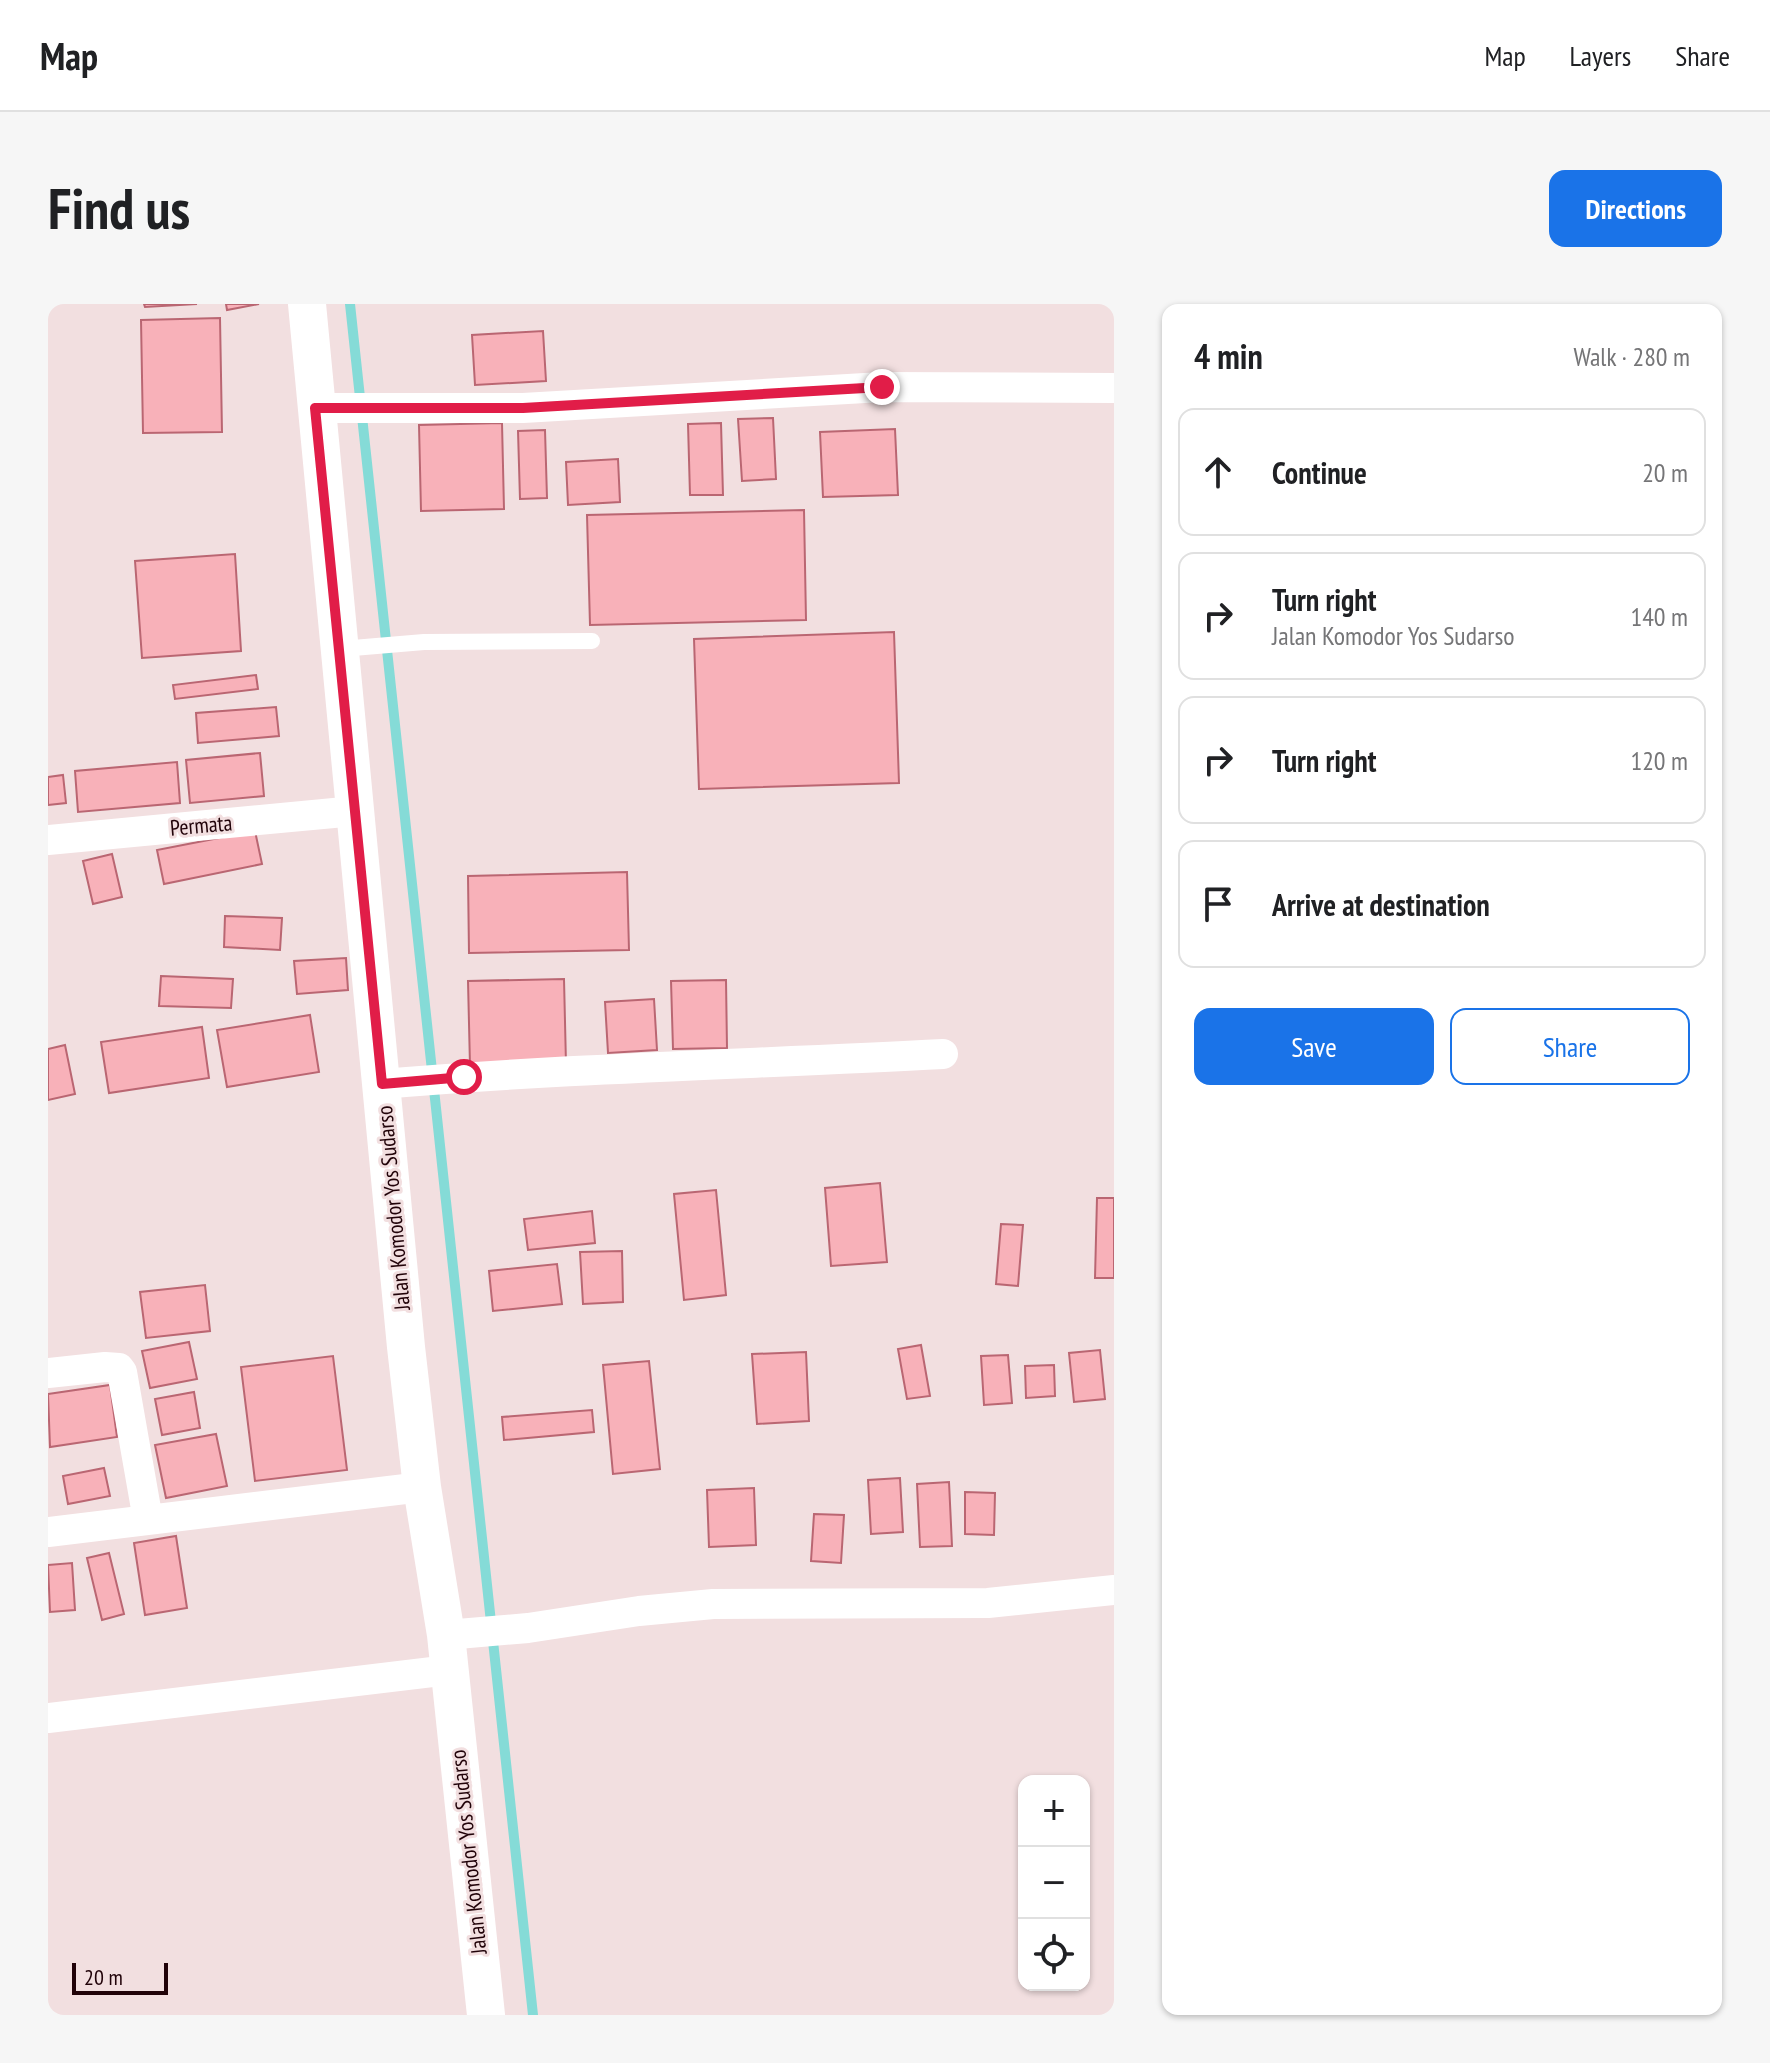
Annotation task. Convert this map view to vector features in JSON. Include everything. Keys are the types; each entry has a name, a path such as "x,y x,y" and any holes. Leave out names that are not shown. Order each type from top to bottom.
{"street":[{"name":"Jalan Komodor Yos Sudarso","path":"307,304 332,408 351,648 355,811 397,1083 422,1487 457,1646 486,2015"},
{"path":"332,408 523,408 882,387 1114,388"},
{"name":"Permata","path":"48,840 355,811"},
{"path":"397,1083 464,1077 943,1054"},
{"path":"48,1373 105,1367 119,1368 122,1372 148,1520"},
{"path":"48,1532 422,1487"},
{"path":"48,1718 457,1646 528,1628 639,1611 713,1604 988,1603 1114,1590"}],"lane":[{"path":"351,648 424,642 592,641"}],"building":[{"path":"144,304 197,304 145,307"},
{"path":"226,304 259,304 227,310"},
{"path":"220,318 222,432 143,433 141,320"},
{"path":"543,331 546,381 475,385 472,335"},
{"path":"773,418 776,479 742,481 738,419"},
{"path":"502,423 504,509 421,511 419,425"},
{"path":"721,423 723,495 690,495 688,424"},
{"path":"895,429 898,495 823,497 820,432"},
{"path":"545,430 547,498 520,499 518,431"},
{"path":"618,459 620,502 568,505 566,462"},
{"path":"804,510 806,620 590,625 587,515"},
{"path":"235,554 241,651 142,658 135,561"},
{"path":"894,632 899,783 699,789 694,639"},
{"path":"256,675 258,689 175,699 173,685"},
{"path":"276,707 279,736 198,743 196,713"},
{"path":"260,753 264,796 190,803 186,760"},
{"path":"177,762 180,803 78,812 75,771"},
{"path":"63,775 66,803 48,805 48,777"},
{"path":"255,831 262,864 164,884 157,850"},
{"path":"112,854 122,897 93,904 83,861"},
{"path":"627,872 629,950 469,953 468,876"},
{"path":"225,916 282,918 280,950 224,947"},
{"path":"346,958 348,990 297,994 294,961"},
{"path":"161,976 233,979 231,1008 159,1006"},
{"path":"564,979 566,1064 470,1066 468,981"},
{"path":"726,980 727,1048 673,1049 671,981"},
{"path":"654,999 657,1050 608,1053 605,1002"},
{"path":"310,1015 319,1072 227,1087 217,1030"},
{"path":"202,1027 209,1078 109,1093 101,1042"},
{"path":"65,1045 75,1094 48,1100 48,1049"},
{"path":"880,1183 887,1262 831,1266 825,1188"},
{"path":"716,1190 726,1295 684,1300 674,1194"},
{"path":"1097,1198 1114,1198 1114,1278 1095,1278"},
{"path":"592,1211 595,1243 528,1250 524,1219"},
{"path":"1001,1224 1023,1225 1018,1286 996,1284"},
{"path":"622,1251 623,1302 583,1304 580,1252"},
{"path":"557,1264 562,1304 493,1311 489,1271"},
{"path":"205,1285 210,1331 146,1338 140,1292"},
{"path":"189,1342 197,1379 150,1388 142,1351"},
{"path":"921,1345 930,1396 907,1399 898,1349"},
{"path":"1100,1350 1105,1399 1074,1402 1069,1353"},
{"path":"806,1352 809,1421 757,1424 752,1354"},
{"path":"1008,1355 1012,1403 984,1405 981,1356"},
{"path":"333,1356 347,1470 255,1481 241,1367"},
{"path":"649,1361 660,1469 613,1474 603,1365"},
{"path":"1054,1365 1055,1396 1026,1398 1025,1366"},
{"path":"110,1385 117,1437 50,1447 48,1394"},
{"path":"194,1392 200,1428 162,1435 155,1399"},
{"path":"592,1410 594,1432 504,1440 502,1417"},
{"path":"216,1434 227,1486 166,1498 155,1445"},
{"path":"104,1468 110,1496 68,1504 63,1476"},
{"path":"900,1478 903,1532 871,1534 868,1480"},
{"path":"949,1482 952,1546 920,1547 917,1484"},
{"path":"754,1488 756,1545 709,1547 707,1490"},
{"path":"965,1492 995,1493 994,1535 965,1534"},
{"path":"814,1514 844,1515 841,1563 811,1561"},
{"path":"176,1536 187,1608 145,1615 134,1543"},
{"path":"109,1553 124,1614 102,1620 87,1558"},
{"path":"72,1563 75,1610 50,1612 48,1565"}],"waterway":[{"path":"350,304 533,2015"}],"route":[{"path":"464,1077 382,1084 315,408 523,408 882,387"}]}
